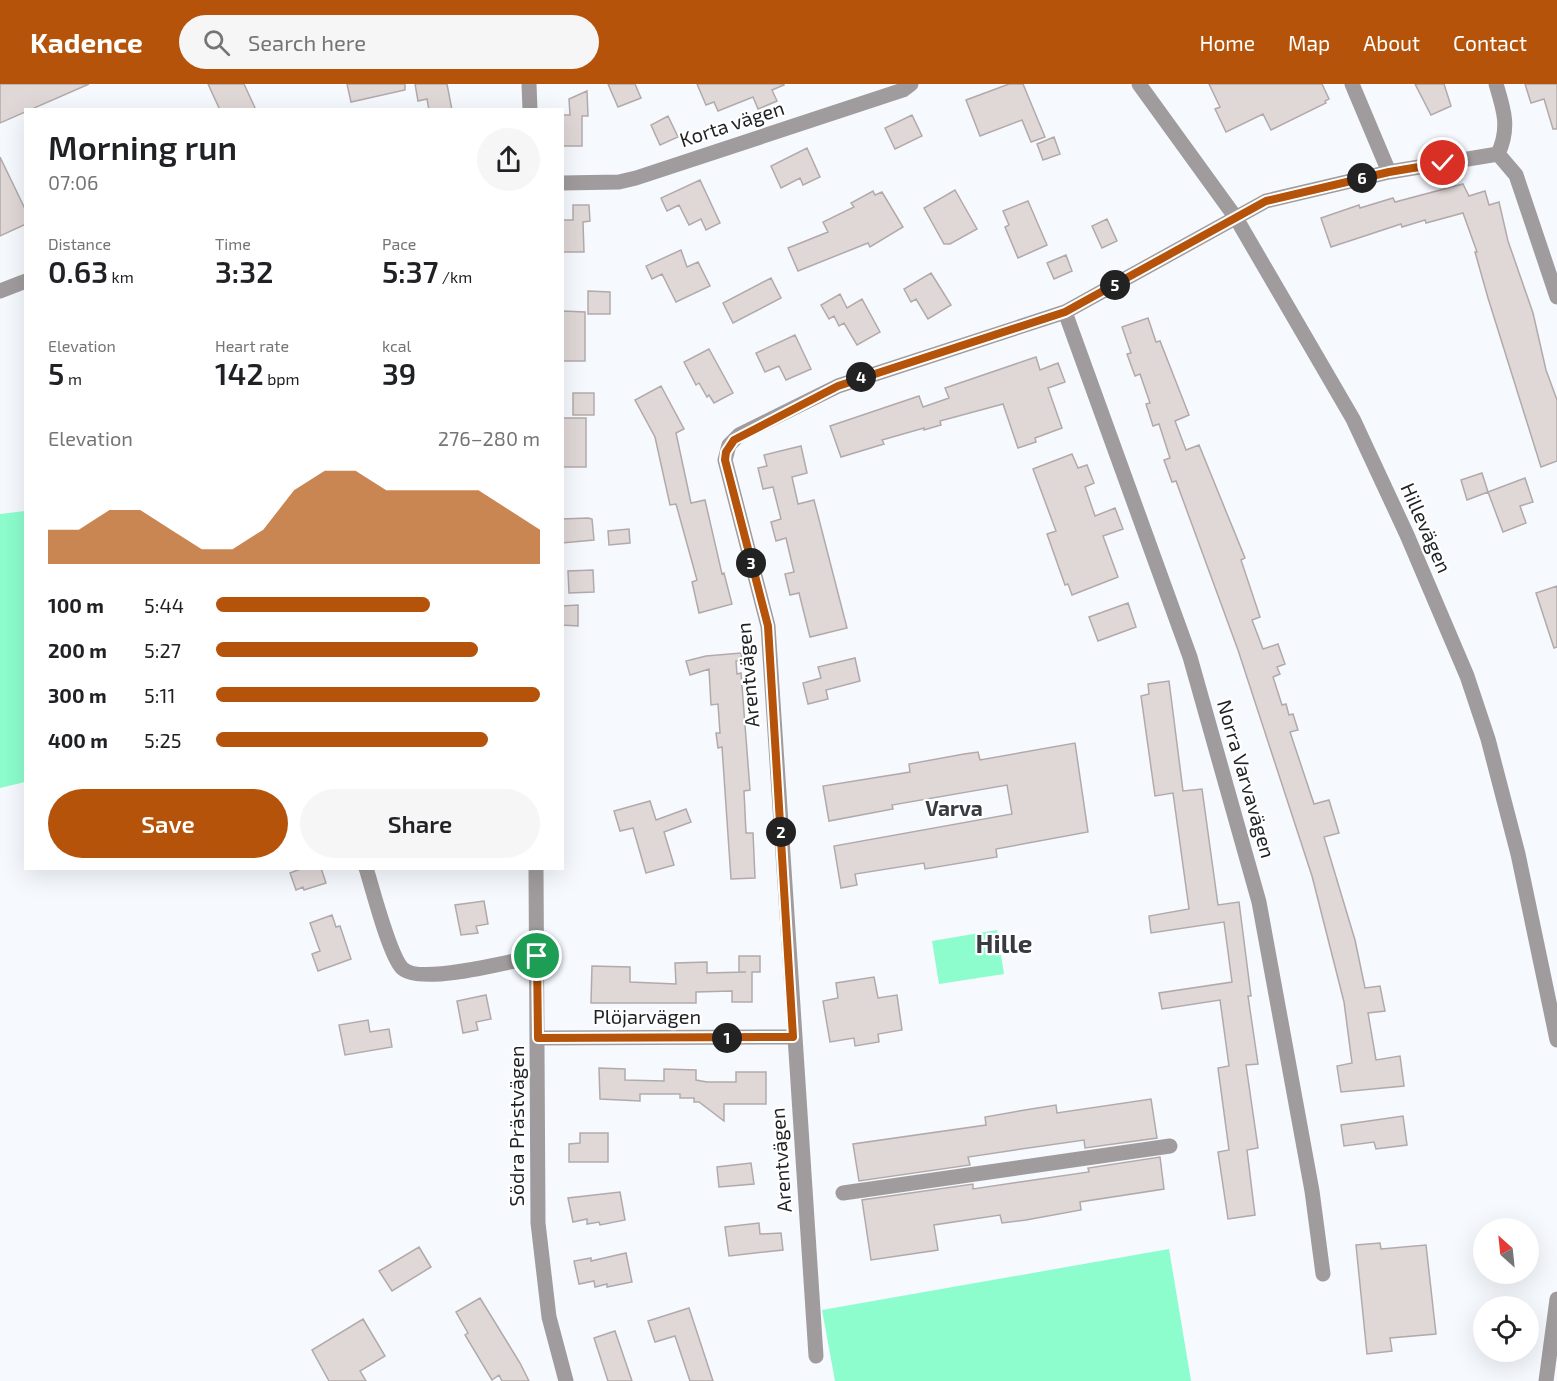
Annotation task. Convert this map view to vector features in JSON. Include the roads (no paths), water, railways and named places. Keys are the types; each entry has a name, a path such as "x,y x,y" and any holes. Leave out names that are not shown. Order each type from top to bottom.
{"street":[{"path":"529,84 530,108"},
{"name":"Korta vägen","path":"564,183 619,182 636,178 903,90 911,84"},
{"name":"Hillevägen","path":"1139,84 1236,218 1363,438 1467,676 1488,739 1518,854 1557,1040"},
{"path":"1352,84 1389,172"},
{"path":"1496,84 1506,116 1506,132 1498,154 1516,175 1557,297"},
{"name":"Arentvägen","path":"816,1356 793,1037 768,626 730,485 726,452 740,435 838,386 1065,312 1266,201 1389,172 1498,154"},
{"path":"0,291 24,282"},
{"name":"Norra Varvavägen","path":"1065,312 1190,657 1258,902 1312,1191 1323,1274"},
{"path":"367,870 396,958 408,973 429,976 537,956"},
{"name":"Södra Prästvägen","path":"537,870 538,1223 549,1317 566,1381"},
{"name":"Plöjarvägen","path":"538,1038 793,1037"},
{"path":"843,1193 1170,1146"},
{"path":"1546,1381 1557,1299"}],"district":[{"name":"Varva","path":"954,809"},
{"name":"Hille","path":"1004,944"}]}
